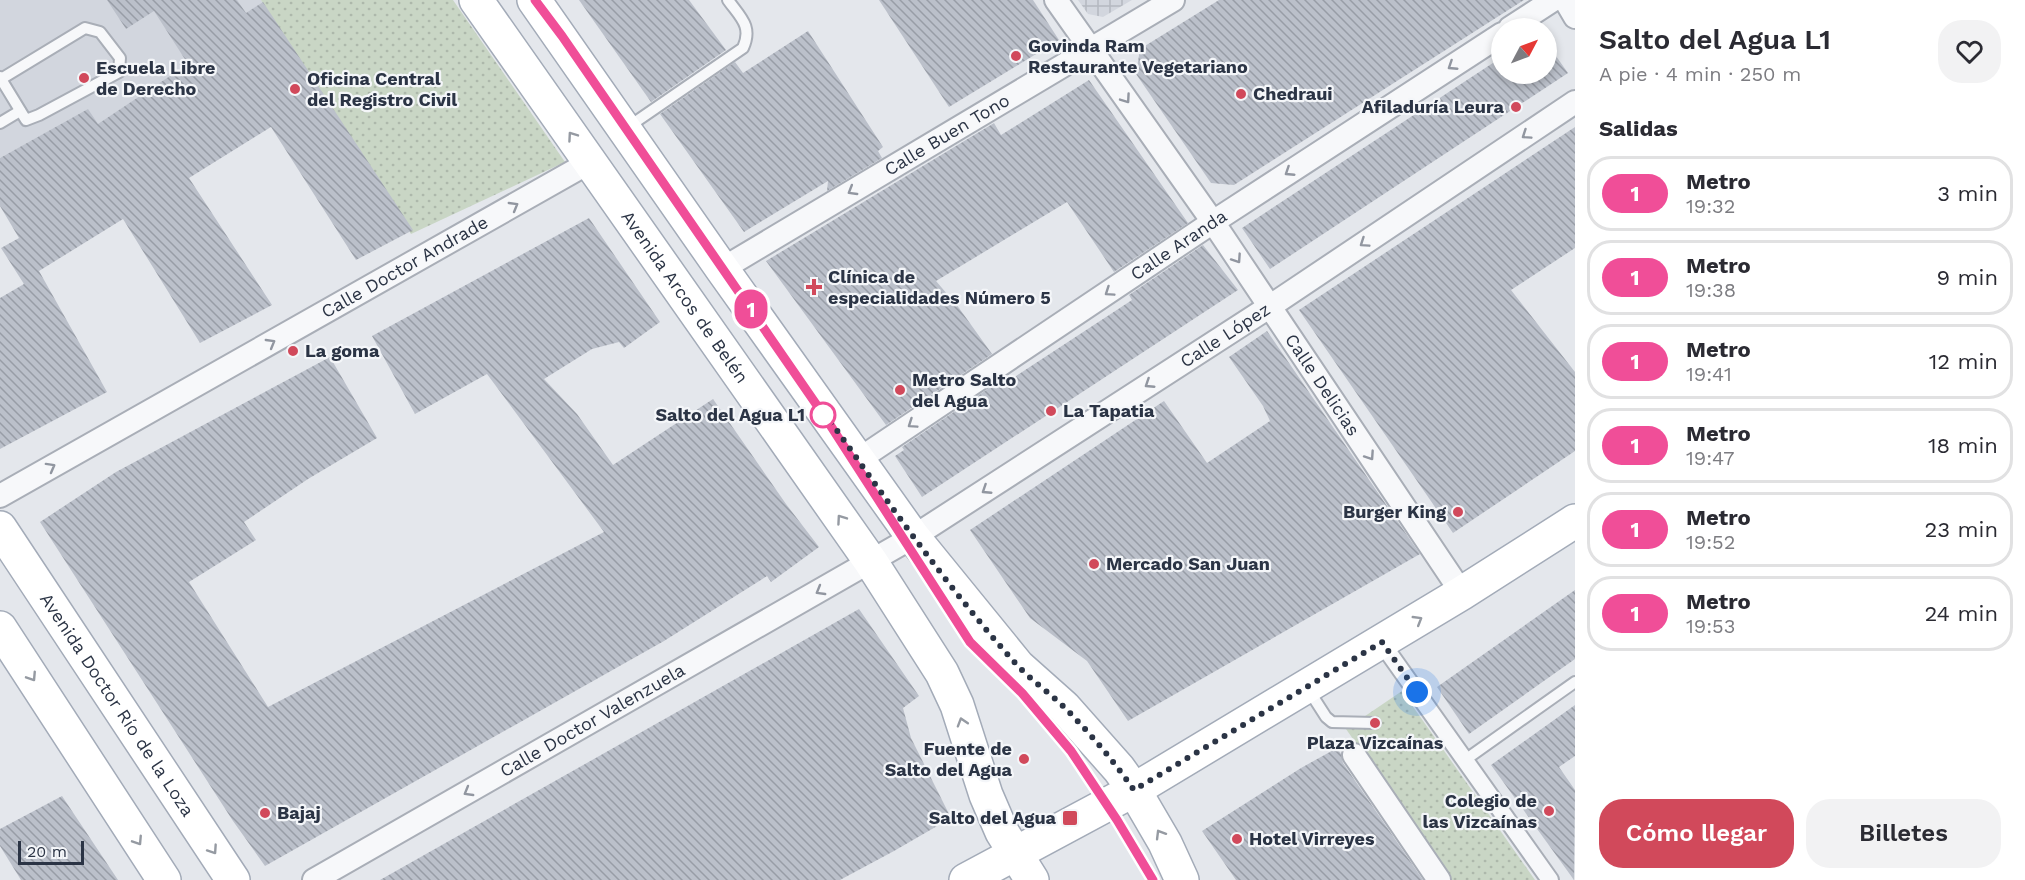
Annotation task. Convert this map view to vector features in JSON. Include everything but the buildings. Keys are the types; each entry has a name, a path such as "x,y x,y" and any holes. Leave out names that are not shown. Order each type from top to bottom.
{"main road":[{"name":"Avenida Arcos de Belén","path":"476,0 871,562 942,673 957,705 986,795 1002,832 1023,867"},
{"path":"534,0 913,537 1012,658 1064,707 1098,744 1134,790 1165,843 1182,880"},
{"path":"966,880 1023,867 1134,790 1382,642 1575,521"},
{"name":"Avenida Doctor Río de la Loza","path":"0,528 233,880"},
{"path":"0,628 164,880"}],"street":[{"name":"Calle Delicias","path":"1056,0 1213,222 1462,593"},
{"name":"Calle Buen Tono","path":"722,269 1173,0"},
{"path":"1525,18 1553,0"},
{"path":"1565,0 1575,17"},
{"name":"Calle Aranda","path":"858,460 1213,222 1491,41"},
{"name":"Calle López","path":"871,562 1269,307 1575,102"},
{"name":"Calle Doctor Andrade","path":"0,496 590,162"},
{"name":"Calle Doctor Valenzuela","path":"314,880 871,562"},
{"path":"1382,642 1550,880"},
{"path":"1354,755 1439,880"}],"lane":[{"path":"625,129 743,48 748,38 748,29 728,0"},
{"path":"85,28 100,32 120,58 119,72 26,120 0,79 85,28"},
{"path":"0,123 20,111"},
{"path":"1465,760 1575,682"},
{"path":"1306,687 1326,717 1332,722 1376,723"}],"shaded area":[{"name":"Escuela Libre de Derecho","path":"0,0 261,0 263,2 211,37 216,46 98,126 88,110 0,158"},
{"path":"1078,0 1132,0 1103,17 1088,14"}],"green space":[{"path":"261,0 453,0 565,162 411,234"},
{"path":"1402,691 1535,880 1451,880 1346,729"}],"metro line":[{"name":"1","path":"535,0 825,417 970,642 1022,693 1071,751 1117,820 1153,880"}],"place":[{"name":"Govinda Ram Restaurante Vegetariano","path":"1016,56"},
{"name":"Escuela Libre de Derecho","path":"84,78"},
{"name":"Oficina Central del Registro Civil","path":"295,89"},
{"name":"Chedraui","path":"1241,94"},
{"name":"Afiladuría Leura","path":"1516,107"},
{"name":"Clínica de especialidades Número 5","path":"814,287"},
{"name":"La goma","path":"293,351"},
{"name":"Metro Salto del Agua","path":"900,390"},
{"name":"La Tapatia","path":"1051,411"},
{"name":"Salto del Agua L1","path":"823,415"},
{"name":"Burger King","path":"1458,512"},
{"name":"Mercado San Juan","path":"1094,564"},
{"name":"Plaza Vizcaínas","path":"1375,723"},
{"name":"Fuente de Salto del Agua","path":"1024,759"},
{"name":"Colegio de las Vizcaínas","path":"1549,811"},
{"name":"Bajaj","path":"265,813"},
{"name":"Salto del Agua","path":"1070,818"},
{"name":"Hotel Virreyes","path":"1237,839"}],"route":[{"path":"823,415 831,422 913,537 1018,666 1064,707 1098,744 1134,790 1382,642 1417,692"}]}
